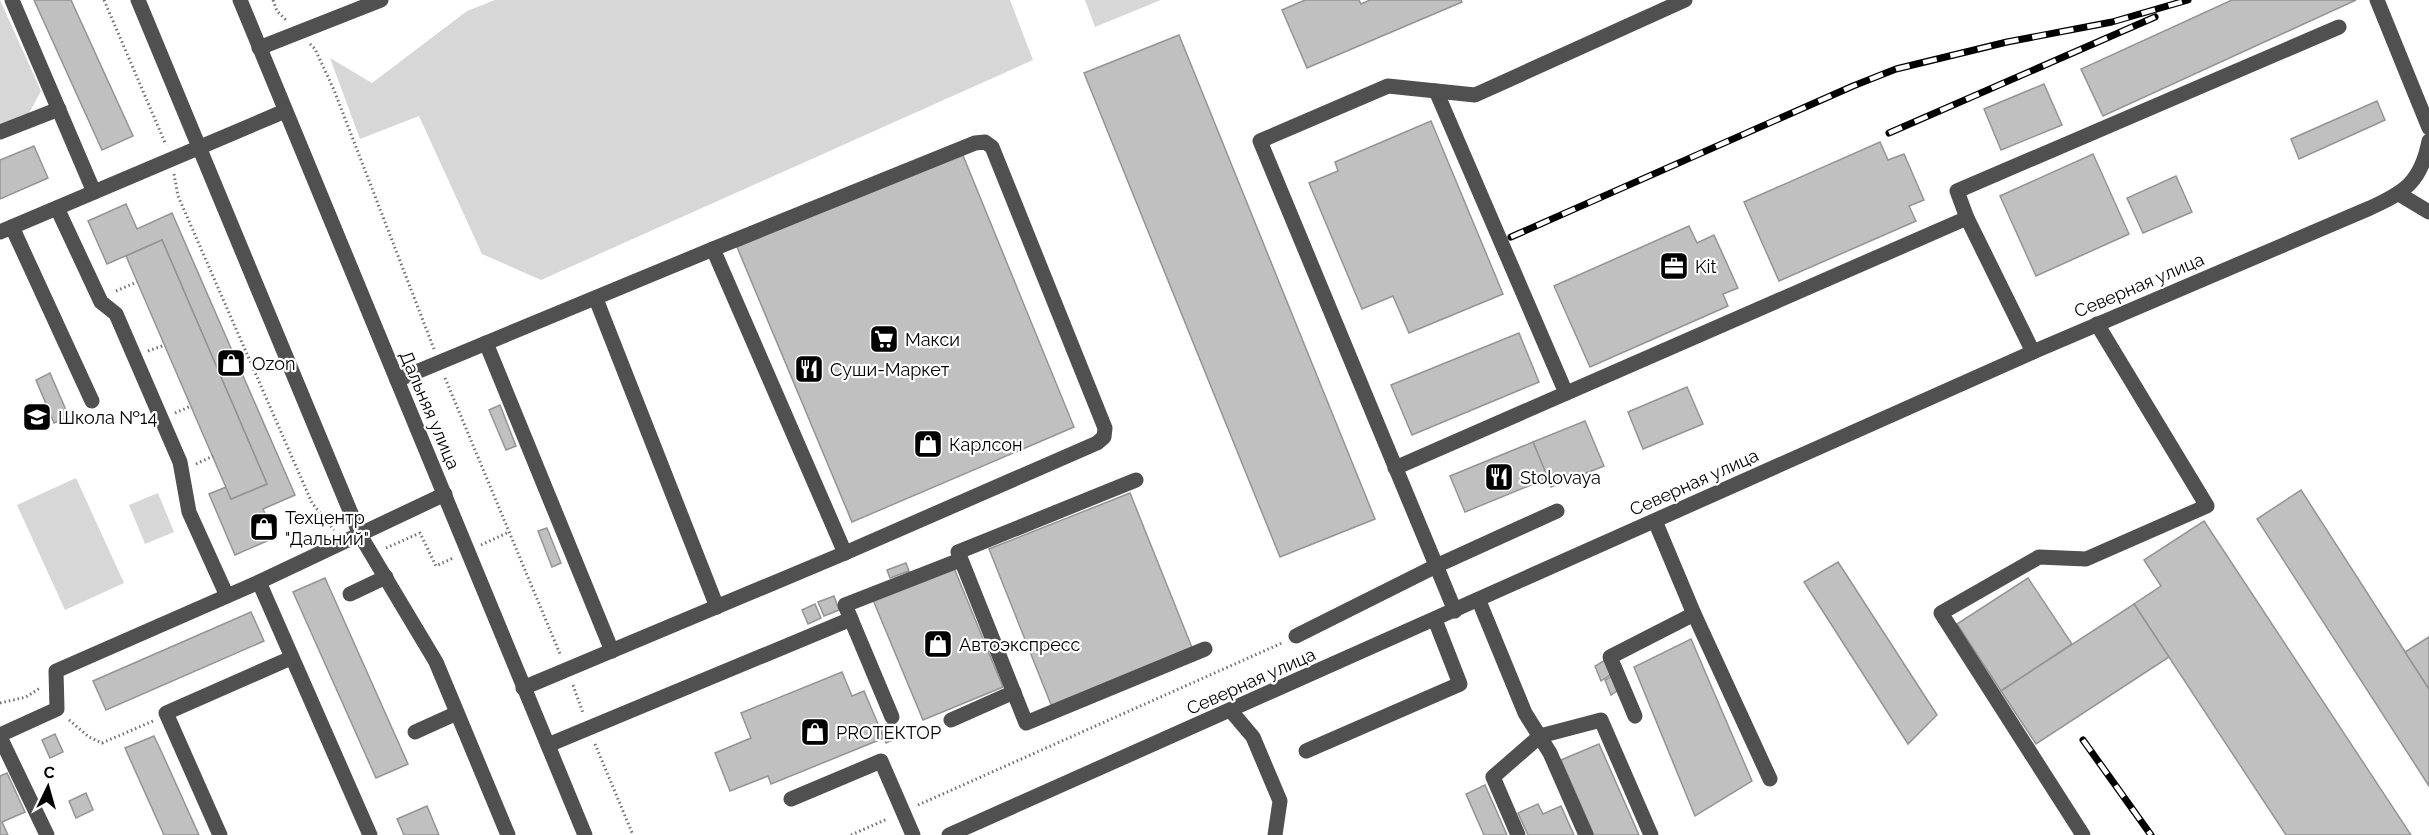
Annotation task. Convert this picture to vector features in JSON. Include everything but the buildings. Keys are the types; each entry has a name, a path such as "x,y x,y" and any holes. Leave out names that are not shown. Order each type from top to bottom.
{"street":[{"path":"12,0 94,192"},
{"path":"138,0 360,535 436,662 508,835"},
{"name":"Дальняя улица","path":"240,0 585,835"},
{"path":"259,48 359,4 381,0"},
{"path":"1455,611 1260,141 1388,86 1475,95 1685,0"},
{"path":"2377,0 2429,128"},
{"path":"2033,352 1956,191 2339,27"},
{"path":"1436,91 1566,393"},
{"path":"0,132 58,109"},
{"path":"92,401 6,229 285,111"},
{"name":"Северная улица","path":"949,835 1479,601 2033,352 2399,194 2413,181 2422,166 2429,141"},
{"path":"397,380 975,143 985,142 992,147 1105,428 1104,436 1097,443 845,553 523,688"},
{"path":"2399,194 2429,212"},
{"path":"57,208 101,302 116,314 180,462 189,512 227,596"},
{"path":"1395,468 1967,218"},
{"path":"713,249 845,553"},
{"path":"596,298 717,607"},
{"path":"2084,835 1941,613 2039,557 2086,559 2207,506 2097,324"},
{"path":"486,343 612,651"},
{"path":"1136,480 958,552 1026,723 1205,649"},
{"path":"47,835 0,736 57,709 56,671 259,582 445,494"},
{"path":"1296,636 1436,566 1557,511"},
{"path":"1655,522 1694,614 1770,779"},
{"path":"892,717 845,605 960,560"},
{"path":"350,594 386,577"},
{"path":"259,582 370,835"},
{"path":"1479,601 1525,713 1550,753 1586,835"},
{"path":"1635,716 1610,657 1694,614"},
{"path":"548,745 851,619"},
{"path":"1306,751 1460,684 1435,620"},
{"path":"220,835 166,713 291,658"},
{"path":"951,720 1014,692"},
{"path":"1231,711 1253,737 1280,801 1275,835"},
{"path":"415,732 457,713"},
{"path":"1518,835 1493,777 1540,736 1601,720 1651,835"},
{"path":"791,799 881,761 913,835"}],"path":[{"path":"104,0 172,159 178,196 312,503 344,542"},
{"path":"273,0 278,11 315,49 334,90 439,363 633,835"},
{"path":"116,291 137,282"},
{"path":"143,352 165,345"},
{"path":"171,414 191,406"},
{"path":"192,466 213,456"},
{"path":"373,554 420,533 436,566 509,532"},
{"path":"851,835 1296,636"},
{"path":"0,703 35,693 56,671"},
{"path":"57,709 89,737 102,743 167,715"}],"shaded area":[{"path":"0,0 41,91 27,117 0,128"},
{"path":"495,0 1010,0 1033,60 541,280 482,254 419,116 360,139 330,58 372,83 467,11"},
{"path":"1085,0 1161,0 1095,27"},
{"path":"76,478 124,583 65,610 17,505"},
{"path":"158,493 174,532 145,544 129,505"}],"railway":[{"path":"1511,237 1896,69 2007,42 2112,22 2188,0"},
{"path":"1889,133 2155,17"},
{"path":"2083,740 2151,835"}],"place":[{"name":"Kit","path":"1674,266"},
{"name":"Макси","path":"884,339"},
{"name":"Ozon","path":"231,363"},
{"name":"Суши-Маркет","path":"809,369"},
{"name":"Школа №14","path":"37,417"},
{"name":"Карлсон","path":"928,444"},
{"name":"Stolovaya","path":"1499,477"},
{"name":"Техцентр \"Дальний\"","path":"264,527"},
{"name":"Автоэкспресс","path":"938,644"},
{"name":"PROТЕКТОР","path":"815,732"}]}
